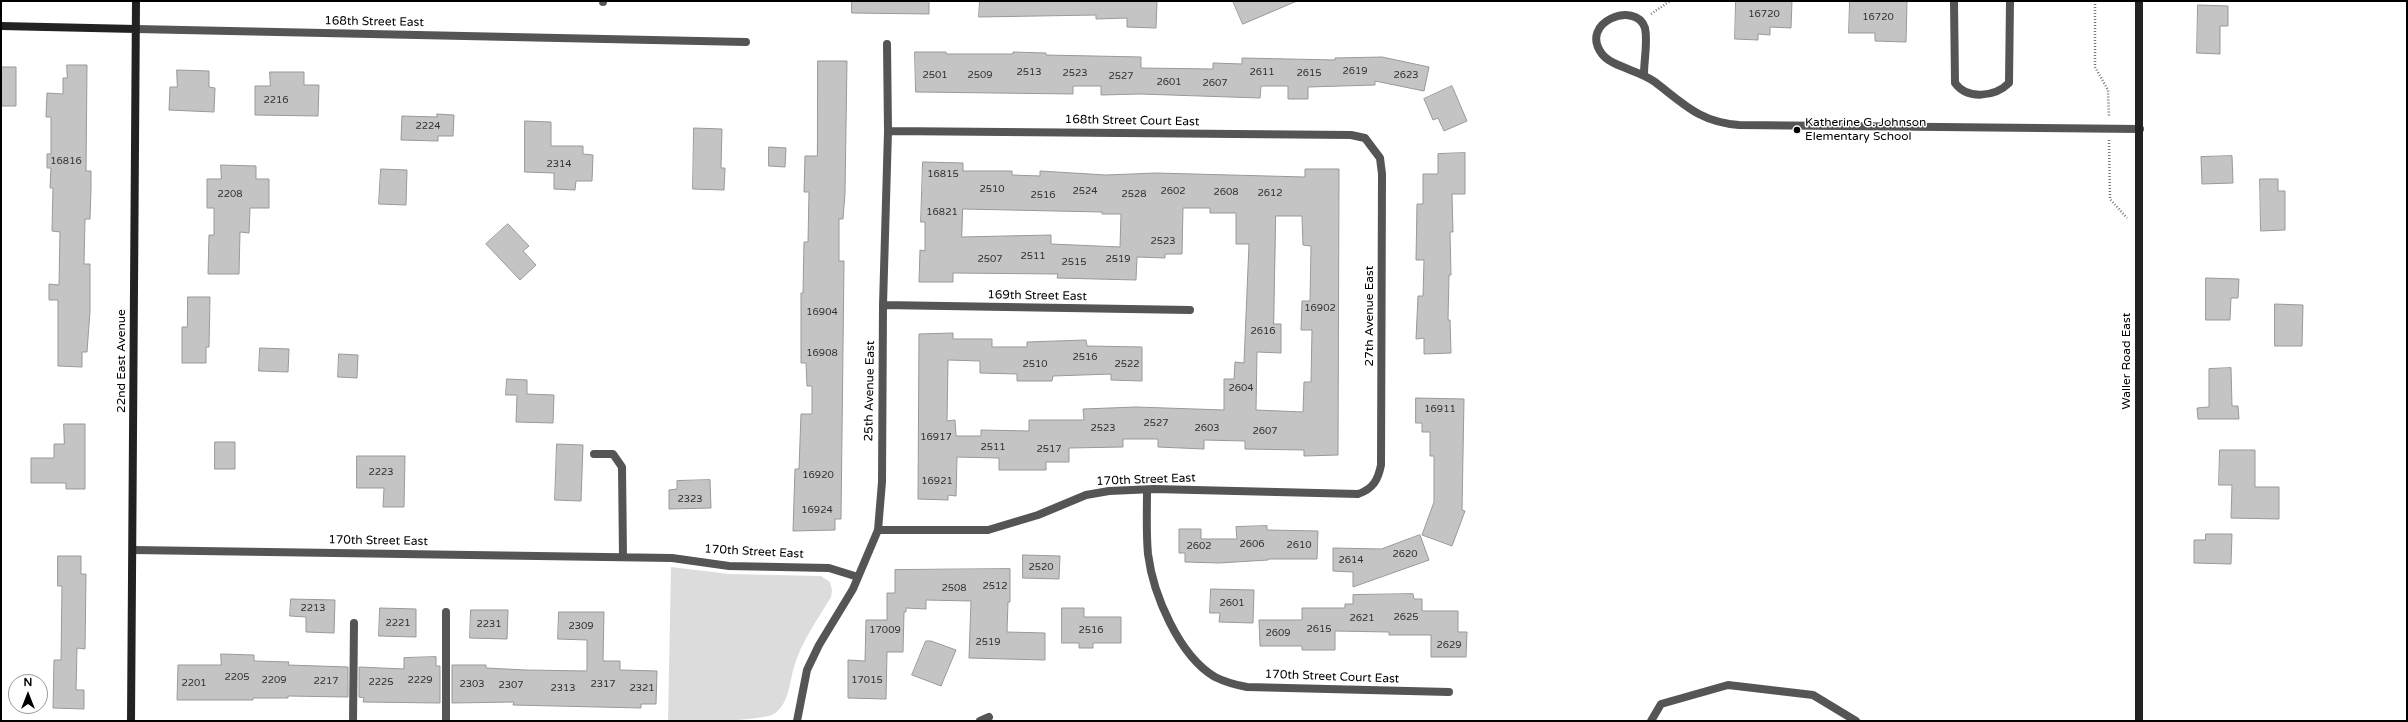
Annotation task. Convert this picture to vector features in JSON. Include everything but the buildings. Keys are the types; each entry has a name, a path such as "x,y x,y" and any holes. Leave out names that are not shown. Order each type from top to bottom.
{"street":[{"name":"22nd East Avenue","path":"131,721 136,1"},
{"path":"1954,1 1955,83 1959,89 1970,93 1986,94 1996,92 2008,83 2010,1"},
{"name":"Waller Road East","path":"2139,1 2139,721"},
{"path":"1644,74 1646,33 1642,20 1630,11 1623,9 1610,13 1601,23 1598,41 1601,52 1606,58 1644,74 1700,116 1727,124 2140,129"},
{"name":"168th Street East","path":"1,26 746,42"},
{"name":"25th Avenue East","path":"797,721 808,670 819,645 858,577 878,530 882,482 883,305 888,131 887,44"},
{"name":"168th Street Court East","path":"888,131 1351,135 1365,138 1372,146"},
{"name":"27th Avenue East","path":"1372,146 1380,158 1382,174 1381,465 1378,477 1372,487"},
{"name":"169th Street East","path":"883,305 1190,310"},
{"path":"594,454 612,454 622,467 623,557"},
{"name":"170th Street East","path":"878,530 988,530 1038,515 1086,495 1147,490 1358,494 1372,487"},
{"name":"170th Street Court East","path":"1147,490 1148,553 1157,594 1187,649 1200,665 1215,677 1235,684 1247,686 1449,692"},
{"name":"170th Street East","path":"132,550 672,558 729,566 829,568 858,577"},
{"path":"446,612 446,721"},
{"path":"353,721 354,623"},
{"path":"1651,721 1661,704 1728,684 1813,695 1856,721"},
{"path":"980,721 989,717"}],"path":[{"path":"1642,20 1670,1"}],"shaded area":[{"path":"671,567 729,574 821,576 830,582 832,590 831,597 801,649 794,667 788,694 778,711 772,715 750,719 722,721 668,721"}],"place":[{"name":"Katherine G. Johnson Elementary School","path":"1797,130"}]}
